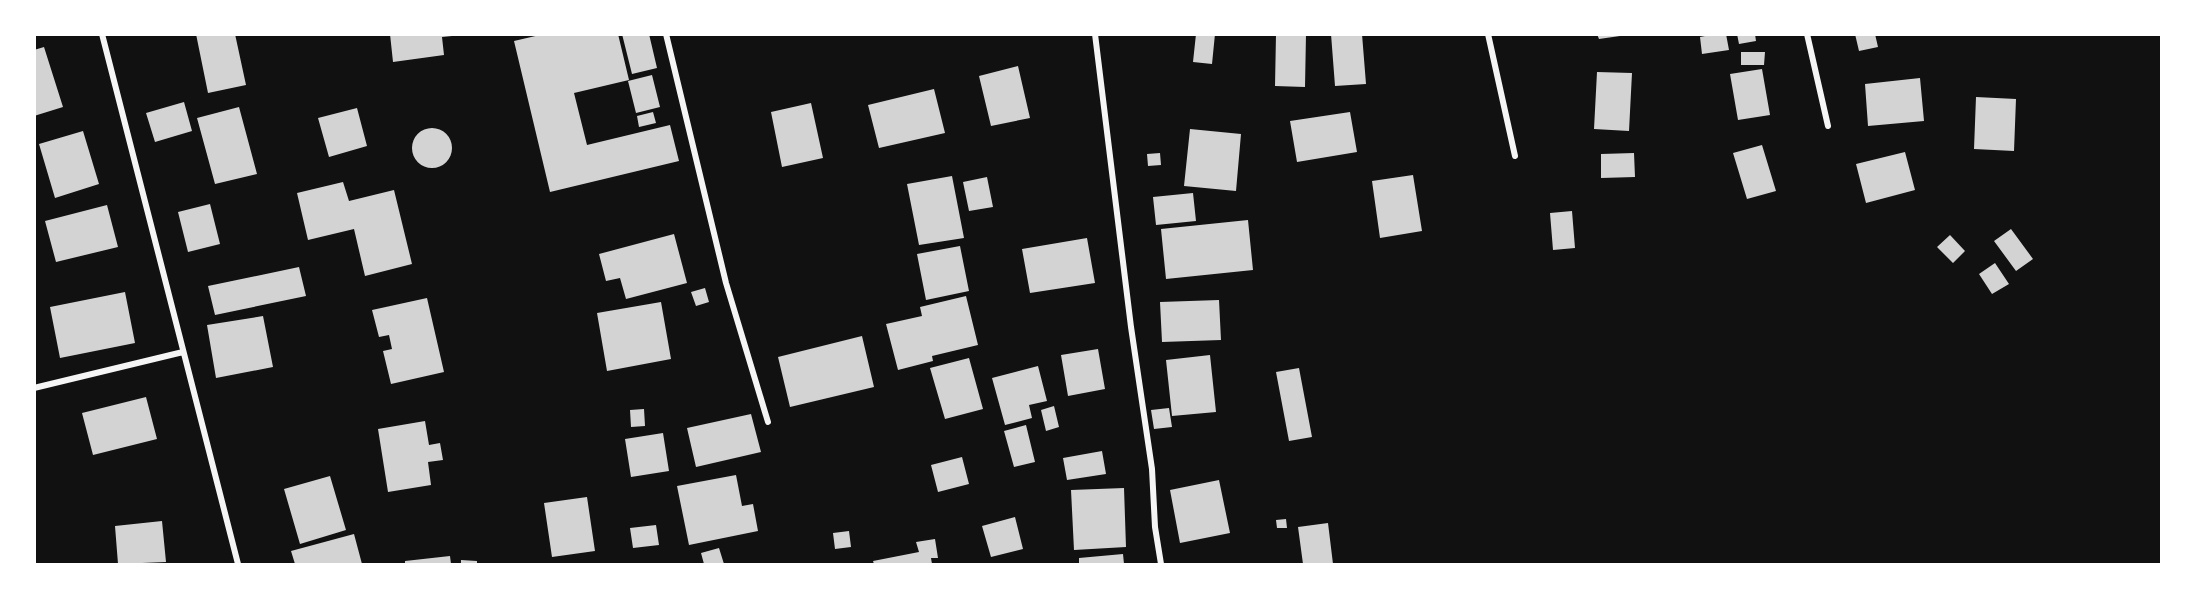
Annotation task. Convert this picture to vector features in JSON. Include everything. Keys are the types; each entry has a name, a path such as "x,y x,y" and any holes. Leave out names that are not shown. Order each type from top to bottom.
{"street":[{"path":"102,34 238,564"},
{"path":"666,34 726,283 768,422"},
{"path":"1095,34 1131,327 1152,469 1155,527 1161,564"},
{"path":"1488,34 1515,156"},
{"path":"1807,34 1828,126"},
{"path":"34,388 183,352"}],"building":[{"path":"196,34 235,34 246,85 208,93"},
{"path":"390,34 452,34 452,36 442,37 444,55 393,62"},
{"path":"544,34 618,34 629,80 574,93 587,145 670,125 679,161 550,192 514,41"},
{"path":"622,34 649,34 657,68 632,74"},
{"path":"1196,34 1215,34 1212,64 1193,62"},
{"path":"1276,34 1306,34 1305,87 1275,86"},
{"path":"1331,34 1362,34 1366,84 1335,86"},
{"path":"1597,34 1619,34 1620,36 1599,39"},
{"path":"1726,34 1729,50 1702,54 1700,37"},
{"path":"1737,34 1755,34 1756,41 1739,44"},
{"path":"1855,34 1875,34 1878,47 1859,51"},
{"path":"44,47 63,107 34,116 34,50"},
{"path":"1741,52 1765,52 1764,65 1741,65"},
{"path":"1018,66 1030,118 991,126 979,76"},
{"path":"1762,69 1770,115 1738,120 1730,74"},
{"path":"1597,72 1632,73 1629,131 1594,129"},
{"path":"652,75 660,107 636,113 628,81"},
{"path":"1920,78 1924,121 1868,126 1865,84"},
{"path":"934,89 945,133 879,148 868,105"},
{"path":"1976,97 2016,99 2014,151 1974,149"},
{"path":"184,102 192,131 155,142 146,113"},
{"path":"811,103 823,158 782,167 771,112"},
{"path":"239,107 257,174 215,184 197,118"},
{"path":"357,108 367,146 329,157 318,118"},
{"path":"653,112 656,123 639,127 637,116"},
{"path":"1350,112 1357,152 1297,162 1290,121"},
{"path":"432,128 446,134 452,148 446,162 432,168 418,162 412,148 418,134"},
{"path":"1190,129 1241,134 1236,191 1184,186"},
{"path":"83,131 99,184 55,198 39,144"},
{"path":"1762,145 1776,191 1747,199 1733,153"},
{"path":"1905,152 1915,190 1866,203 1856,164"},
{"path":"1160,153 1161,165 1148,166 1147,154"},
{"path":"1634,153 1635,177 1601,178 1601,154"},
{"path":"1413,175 1422,231 1380,238 1372,181"},
{"path":"952,176 964,238 919,245 907,184"},
{"path":"987,177 993,207 969,211 963,182"},
{"path":"343,182 349,201 394,190 412,264 365,276 354,229 308,240 297,193"},
{"path":"1193,193 1196,221 1156,225 1153,197"},
{"path":"210,204 220,244 188,252 178,212"},
{"path":"107,205 118,247 56,262 45,221"},
{"path":"1572,211 1575,248 1553,250 1550,213"},
{"path":"1248,220 1253,270 1166,279 1161,229"},
{"path":"2011,229 2033,259 2016,271 1994,241"},
{"path":"674,234 687,283 626,299 620,278 606,281 599,254"},
{"path":"1950,235 1965,251 1953,263 1937,247"},
{"path":"1087,238 1095,283 1030,293 1022,249"},
{"path":"960,246 969,291 926,300 917,254"},
{"path":"1995,263 2009,284 1992,294 1979,274"},
{"path":"299,267 306,296 215,315 208,286"},
{"path":"705,288 709,302 696,306 691,292"},
{"path":"125,292 135,343 60,358 50,307"},
{"path":"966,296 978,345 932,356 933,361 898,370 886,324 922,316 920,307"},
{"path":"427,298 444,372 391,384 383,351 392,349 389,335 379,337 372,310"},
{"path":"1219,300 1221,340 1162,342 1160,302"},
{"path":"661,302 671,359 607,371 597,313"},
{"path":"263,316 273,367 216,378 207,325"},
{"path":"862,336 874,387 790,407 778,357"},
{"path":"1098,349 1105,389 1068,396 1061,355"},
{"path":"1210,355 1216,412 1172,416 1166,360"},
{"path":"969,358 983,409 945,419 930,368"},
{"path":"1038,366 1047,401 1029,405 1032,418 1005,425 992,378"},
{"path":"1299,368 1312,437 1289,441 1276,372"},
{"path":"146,397 157,439 93,455 82,413"},
{"path":"1054,406 1059,427 1046,431 1041,410"},
{"path":"1169,408 1172,427 1154,429 1151,410"},
{"path":"644,409 645,426 631,427 630,410"},
{"path":"751,414 761,452 696,467 687,428"},
{"path":"425,421 429,445 440,443 443,460 428,462 431,485 388,492 378,429"},
{"path":"1026,425 1035,462 1014,467 1004,431"},
{"path":"663,433 669,471 631,477 625,439"},
{"path":"1102,451 1106,474 1067,480 1063,458"},
{"path":"962,457 969,484 938,492 931,465"},
{"path":"736,475 742,506 753,504 758,531 689,545 677,486"},
{"path":"330,476 346,530 300,544 284,489"},
{"path":"1219,480 1230,533 1180,543 1170,490"},
{"path":"1124,488 1126,547 1074,550 1071,490"},
{"path":"587,497 595,551 552,557 544,503"},
{"path":"1015,517 1023,549 991,557 982,526"},
{"path":"1286,519 1287,528 1277,528 1276,520"},
{"path":"162,521 166,562 118,564 115,526"},
{"path":"1328,523 1333,564 1303,564 1298,527"},
{"path":"656,525 659,545 633,548 630,528"},
{"path":"849,531 851,547 835,549 833,533"},
{"path":"354,534 362,564 295,564 291,551"},
{"path":"935,539 938,558 931,558 932,564 874,564 873,561 919,552 916,542"},
{"path":"719,548 724,564 704,564 701,553"},
{"path":"1123,554 1124,564 1079,564 1079,558"},
{"path":"450,556 451,564 405,564 405,561"},
{"path":"461,560 477,561 477,564 461,564"}]}
